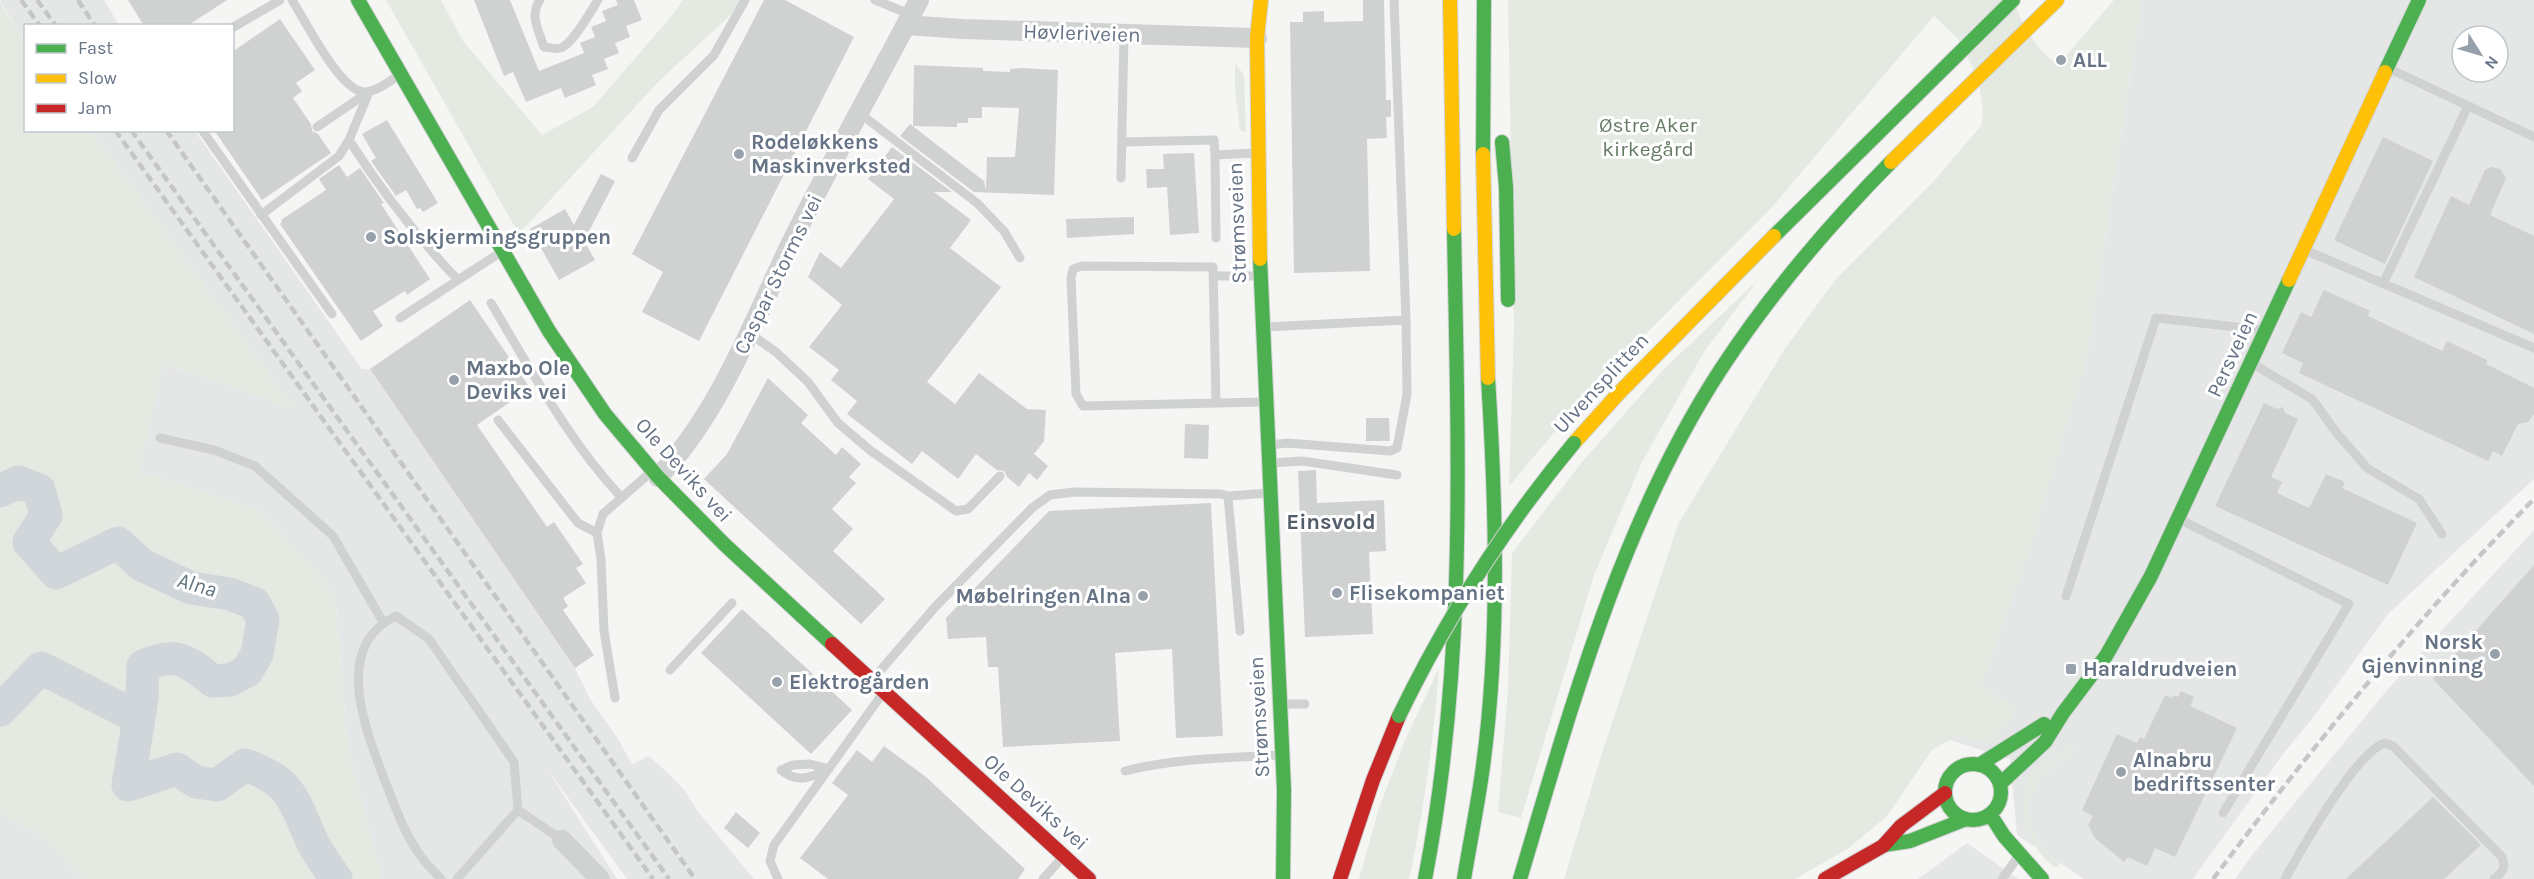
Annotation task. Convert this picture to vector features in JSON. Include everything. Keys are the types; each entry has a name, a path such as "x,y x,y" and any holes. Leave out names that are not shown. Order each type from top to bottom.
{"main road":[{"name":"Ole Deviks vei","path":"358,0 503,251 569,361 605,414 655,474 724,544 1089,879"},
{"name":"Strømsveien","path":"1261,0 1257,38 1256,153 1259,276 1282,755 1283,879"},
{"path":"1425,879 1446,763 1453,698 1457,603 1458,508 1450,0"},
{"path":"1464,879 1479,799 1489,702 1494,588 1493,454 1486,339 1483,189 1484,0"},
{"name":"Ulvensplitten","path":"1340,879 1376,771 1398,716 1446,622 1482,563 1520,509 1618,393 1727,282 2013,0"},
{"path":"1520,879 1600,619 1644,510 1687,426 1739,342 1799,264 1860,195 1925,128 2057,0"},
{"name":"Persveien","path":"2000,784 2045,742 2063,713 2112,646 2151,576 2419,0"},
{"path":"1485,41 1498,104"},
{"path":"1501,126 1506,187 1507,315"},
{"path":"1493,454 1502,380"},
{"name":"Persveien","path":"1979,765 2063,713"},
{"path":"1882,846 1910,841 1966,819 1978,819 1990,814 2000,801 2000,784 1992,772 1979,765 1972,764 1958,768 1948,779 1945,793 1951,809 1966,819"},
{"path":"1825,879 1882,846 1901,826 1945,793"},
{"path":"1990,814 2020,855 2042,879"}],"street":[{"name":"Høvleriveien","path":"912,13 1124,34 1257,38"},
{"name":"Caspar Storms vei","path":"655,474 685,447 749,333 858,112 912,13"},
{"path":"562,840 600,879"}],"lane":[{"path":"234,27 280,0"},
{"path":"292,0 343,81 358,92 369,92"},
{"path":"540,0 534,11 534,17 544,47 551,49 563,47 576,33 598,0"},
{"path":"632,158 659,110 714,55 745,0"},
{"path":"875,0 912,13"},
{"path":"1267,445 1287,443 1390,451 1397,448 1407,394 1394,0"},
{"path":"1121,178 1124,34"},
{"path":"2388,68 2534,137"},
{"path":"317,127 400,74"},
{"path":"261,215 339,156 349,140 369,92"},
{"path":"2383,284 2468,105"},
{"path":"858,112 977,203 1004,231 1020,258"},
{"path":"203,132 332,314"},
{"path":"349,140 372,176 415,232 457,279"},
{"path":"1122,142 1214,140 1216,238"},
{"path":"1215,156 1256,153"},
{"path":"2303,249 2534,348"},
{"path":"400,318 503,251"},
{"path":"1216,404 1213,267 1082,266 1073,269 1071,278 1076,394 1083,406 1216,404 1265,402"},
{"path":"1213,276 1259,276"},
{"path":"491,303 552,405 600,474 621,497"},
{"path":"2066,596 2156,318 2266,330"},
{"path":"1263,327 1406,320"},
{"path":"749,333 776,352 808,382 838,423 871,451 956,511 968,509 1000,476"},
{"path":"2250,363 2312,399 2336,432 2367,468 2419,499 2442,534"},
{"path":"498,420 578,523 597,533"},
{"path":"160,438 214,450 255,466 333,536 383,622"},
{"path":"1268,464 1302,461 1397,475"},
{"path":"615,698 604,631 601,559 597,533 603,514 621,497 655,474"},
{"path":"872,680 936,606 1032,508 1050,495 1074,492 1221,494 1228,496 1269,493"},
{"path":"1228,496 1240,631"},
{"path":"2178,519 2349,604 2223,813"},
{"path":"670,670 732,603"},
{"path":"441,879 421,857 397,812 369,737 358,694 363,651 373,633 383,622 396,616 429,639 514,762 518,810 457,879"},
{"path":"778,879 770,861 774,845 884,692"},
{"path":"1279,705 1305,704"},
{"path":"2285,879 2311,833 2366,754 2385,743 2393,746 2502,857 2505,865 2502,873 2494,879"},
{"path":"1125,771 1155,763 1183,760 1282,755"},
{"path":"518,810 562,840"},
{"path":"2002,879 2020,855"},
{"path":"1043,879 1064,856"}],"shaded area":[{"path":"0,0 104,0 118,24 24,24 24,41"},
{"path":"2142,0 2534,0 2534,479 2388,614 2193,879 2084,879 2017,835 2010,759 1934,735 2087,358"},
{"path":"93,132 196,132 362,369 370,369 575,668 590,699 617,737 632,764 649,756 671,776 754,879 627,879 547,769 617,879 379,879 380,872 348,748 335,593 257,508 139,472 163,364 295,409"},
{"path":"2534,530 2534,879 2235,879 2387,690"},
{"path":"0,813 48,840 81,879 0,879"},
{"path":"1967,843 2018,879 1918,879"}],"green space":[{"path":"386,0 441,0 463,41 542,135 593,107 683,0 747,0 658,82 519,234"},
{"name":"Østre Aker kirkegård","path":"1508,0 2013,0 2031,36 2042,51 2058,65 2114,0 2142,0 2087,358 2031,547 1982,685 2017,708 1992,744 1957,736 1932,750 1887,816 1849,848 1795,879 1564,879 1602,753 1678,524 1786,347 1836,279 1933,182 1981,126 1983,114 1979,81 1959,40 1934,16 1773,206 1625,355 1564,421 1509,486 1514,324"},
{"path":"0,2 24,41 24,132 93,132 296,410 164,364 139,472 257,508 335,593 348,748 380,872 379,879 81,879 48,840 0,813"},
{"path":"1235,63 1244,75 1246,132 1240,131 1235,90"},
{"path":"1758,280 1704,352 1642,462 1594,575 1521,818 1498,812 1508,689 1512,553 1582,462 1665,368"},
{"path":"1439,668 1428,774 1409,879 1359,879 1379,808 1405,740"},
{"path":"2071,744 2076,750 2053,768 2036,787 2029,810 2037,838 2059,864 2056,868 2046,860 2031,838 2023,811 2023,797 2032,773"}],"building":[{"path":"128,0 227,0 190,24 143,24"},
{"path":"474,0 510,0 539,71 584,53 580,43 595,37 591,27 606,21 602,11 618,5 616,0 634,0 642,20 626,26 630,37 615,43 619,53 604,59 608,69 592,75 596,85 565,98 561,88 526,102 513,72 504,76"},
{"name":"Rodeløkkens Maskinverksted","path":"764,0 785,0 854,37 699,341 642,312 663,272 632,254"},
{"path":"1363,0 1384,0 1386,100 1391,100 1391,117 1386,117 1387,138 1367,139 1370,271 1294,273 1290,22 1303,22 1303,12 1324,11 1324,22 1363,21"},
{"path":"280,19 315,70 296,83 302,91 293,98 311,124 312,131 318,134 331,153 262,200 215,132 234,132 234,51"},
{"path":"914,65 983,68 983,71 1010,72 1010,69 1022,68 1058,70 1054,195 974,192 900,136 910,124 984,181 986,190 987,157 1015,157 1019,108 982,107 982,118 968,118 968,123 957,123 957,127 913,126"},
{"path":"387,120 438,203 423,212 420,208 417,209 406,190 396,196 371,161 376,158 362,134"},
{"path":"2383,137 2433,161 2385,264 2334,240"},
{"path":"892,147 952,192 934,192 971,220 950,248 1001,287 927,382 955,404 979,373 1027,409 1046,410 1044,441 1034,454 1048,466 1037,480 1029,473 1019,487 1007,477 1004,471 997,470 976,454 958,479 922,451 912,464 847,414 857,401 831,380 839,370 809,347 842,305 808,277 820,252 841,268 894,199 868,179"},
{"path":"1194,153 1199,233 1170,235 1167,187 1147,188 1146,169 1164,169 1163,154"},
{"path":"339,165 347,177 360,168 430,279 407,295 405,291 373,311 383,326 361,341 280,224 281,220 326,190 319,179"},
{"path":"2491,167 2500,169 2506,178 2490,215 2534,236 2534,334 2414,277 2451,196 2469,205 2485,170"},
{"path":"601,174 615,181 584,241 595,260 559,280 530,229 565,209 574,225"},
{"path":"1134,217 1134,234 1067,238 1066,219"},
{"path":"2324,290 2370,311 2368,316 2442,351 2447,341 2487,360 2486,364 2534,388 2534,414 2528,422 2518,424 2502,456 2493,451 2488,461 2299,373 2303,363 2282,353 2301,312 2311,317"},
{"path":"470,300 530,388 477,425 547,527 554,522 583,564 576,568 586,583 563,598 568,606 563,610 594,655 575,668 370,369"},
{"path":"768,378 808,415 801,423 836,455 842,447 861,464 849,477 856,483 832,509 853,529 833,551 885,599 861,624 704,479 727,454"},
{"path":"2264,403 2277,409 2283,407 2285,413 2298,419 2271,477 2282,482 2277,493 2309,508 2326,474 2345,482 2342,488 2417,523 2388,585 2215,506"},
{"path":"1366,418 1389,418 1390,441 1366,441"},
{"path":"1185,424 1209,425 1208,459 1184,458"},
{"name":"Flisekompaniet","path":"1316,470 1317,503 1384,500 1386,551 1369,552 1373,634 1305,637 1298,471"},
{"path":"1211,503 1223,736 1176,738 1172,649 1115,653 1120,741 1003,747 998,667 988,667 986,637 948,639 946,618 1049,511"},
{"name":"Norsk Gjenvinning","path":"2534,565 2534,786 2433,679"},
{"name":"Elektrogården","path":"742,609 852,710 811,754 701,653"},
{"path":"2181,691 2194,697 2190,706 2237,728 2175,857 2155,848 2147,866 2128,857 2124,862 2095,838 2088,825 2093,816 2082,810 2117,734 2137,743 2140,737 2144,739 2165,695 2172,698 2173,695 2178,697"},
{"path":"884,746 926,777 1025,869 1018,879 828,879 800,858 848,795 832,783 857,750 872,762"},
{"path":"2433,797 2481,845 2444,879 2346,879"},
{"path":"736,812 760,833 748,848 724,828"}],"waterway":[{"name":"Alna","path":"0,491 18,482 39,490 46,515 29,542 56,573 118,543 142,565 191,588 230,594 255,604 263,620 257,654 247,671 230,680 213,681 181,660 164,659 143,666 139,718"},
{"name":"Alna","path":"0,710 41,668 139,718 128,785 177,769 196,782 217,785 245,765 273,778 283,786 296,804 315,848 336,879"}],"railway":[{"path":"21,0 39,24"},
{"path":"37,0 55,24"},
{"path":"78,0 94,24"},
{"path":"116,132 653,879"},
{"path":"132,132 669,879"},
{"path":"167,132 695,879"},
{"path":"2213,879 2367,684 2449,590 2534,499"}],"traffic: fast":[{"path":"358,0 549,331 605,414 658,477 724,544 832,644"},
{"path":"1483,154 1484,0"},
{"path":"1774,236 2013,0"},
{"path":"2385,72 2419,0"},
{"path":"1502,142 1506,187 1508,300"},
{"path":"1520,879 1559,747 1602,616 1655,489 1686,428 1721,369 1759,314 1822,236 1891,162"},
{"path":"1425,879 1448,717 1454,636 1458,474 1454,229"},
{"path":"1260,259 1284,790 1283,879"},
{"path":"2000,784 2045,742 2063,713 2106,656 2151,576 2289,280"},
{"path":"1464,879 1483,766 1492,670 1495,573 1488,378"},
{"path":"1399,716 1437,643 1478,574 1524,507 1574,443"},
{"path":"1979,765 2044,724"},
{"path":"1973,764 1984,766 1993,772 1999,781 2001,792 1999,803 1993,812 1984,818 1973,820 1962,818 1953,812 1947,803 1945,792 1947,781 1953,772 1962,766 1973,764"},
{"path":"1990,814 2004,836 2042,879"},
{"path":"1884,845 1910,841 1966,819"}],"traffic: slow":[{"path":"1260,259 1257,38 1261,0"},
{"path":"1450,0 1454,229"},
{"path":"1891,162 2057,0"},
{"path":"2289,280 2385,72"},
{"path":"1483,154 1488,378"},
{"path":"1574,443 1619,393 1774,236"}],"traffic: jam":[{"path":"832,644 1089,879"},
{"path":"1340,879 1373,780 1399,716"},
{"path":"1825,879 1883,846 1901,826 1945,793"}],"place":[{"name":"ALL","path":"2061,60"},
{"name":"Rodeløkkens Maskinverksted","path":"739,154"},
{"name":"Solskjermingsgruppen","path":"371,237"},
{"name":"Maxbo Ole Deviks vei","path":"454,380"},
{"name":"Flisekompaniet","path":"1337,593"},
{"name":"Møbelringen Alna","path":"1143,596"},
{"name":"Norsk Gjenvinning","path":"2495,654"},
{"name":"Haraldrudveien","path":"2071,669"},
{"name":"Elektrogården","path":"777,682"},
{"name":"Alnabru bedriftssenter","path":"2121,772"}],"district":[{"name":"Einsvold","path":"1331,522"}]}
